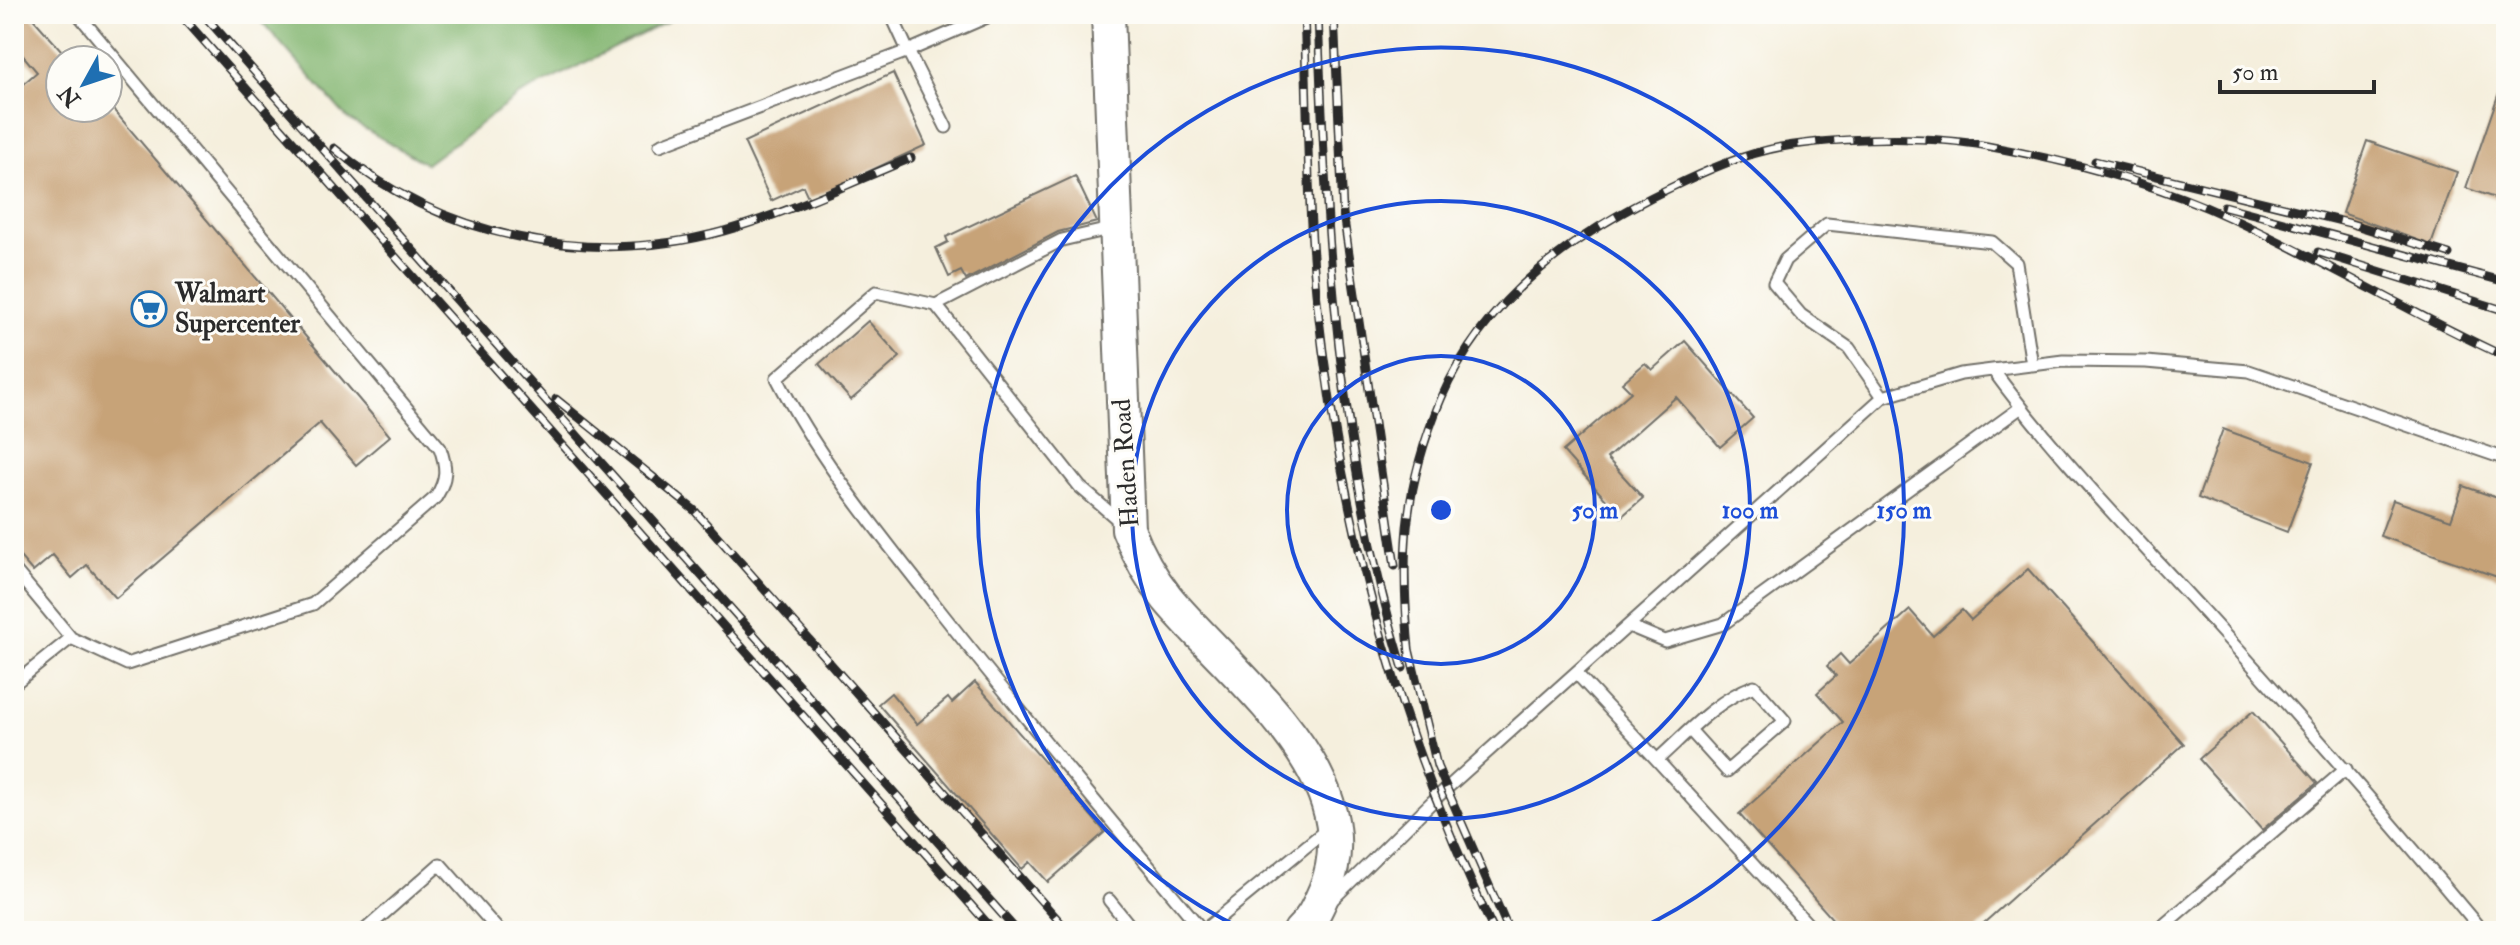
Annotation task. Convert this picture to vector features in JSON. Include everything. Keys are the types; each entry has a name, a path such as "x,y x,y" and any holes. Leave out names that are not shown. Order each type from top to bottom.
{"street":[{"name":"Haden Road","path":"1108,14 1128,529 1137,552 1168,599 1283,723 1316,775 1331,826 1333,852 1330,877 1305,926"}],"lane":[{"path":"14,569 19,585 71,638 127,664 313,604 436,497 446,481 446,466 440,448 78,14"},
{"path":"891,14 946,127"},
{"path":"660,145 908,51 994,14"},
{"path":"1883,397 1849,348 1801,315 1774,283 1785,260 1827,224 1992,242 2016,263 2032,365"},
{"path":"936,305 1062,240 1114,228"},
{"path":"1128,529 1080,487 936,305 876,292 777,378 798,419 845,489 1003,691 1209,929 1331,826"},
{"path":"1305,926 1436,798 1883,397 1961,374 2063,361 2146,362 2249,371 2506,459"},
{"path":"1993,370 2020,408 2346,769 2482,931"},
{"path":"1629,626 1665,641 1723,624 2020,408"},
{"path":"14,684 71,638"},
{"path":"1577,674 1814,931"},
{"path":"1657,760 1690,730 1733,693 1754,686 1785,721 1727,771 1690,730"},
{"path":"2157,931 2346,769"},
{"path":"364,931 440,864 499,931"},
{"path":"1109,900 1134,931"}],"green space":[{"path":"255,14 682,14 518,96 426,164 348,119"}],"building":[{"name":"Walmart Supercenter","path":"29,14 56,44 44,44 44,124 124,122 390,436 356,465 320,423 116,598 87,565 72,578 53,555 33,572 14,550 14,92 37,72 14,45 14,27"},
{"path":"893,73 926,145 809,199 803,186 771,201 744,142"},
{"path":"2503,81 2506,82 2506,202 2466,188"},
{"path":"2367,141 2457,172 2431,245 2342,213"},
{"path":"1075,176 1097,222 1058,232 966,280 961,271 949,277 936,248 948,242 946,237"},
{"path":"868,321 900,357 851,400 819,364"},
{"path":"1685,341 1753,418 1720,447 1676,397 1607,458 1643,498 1621,517 1563,451 1631,392 1622,383 1645,363 1652,370"},
{"path":"2223,429 2313,462 2287,532 2198,498"},
{"path":"2463,486 2506,501 2506,580 2380,536 2393,500 2451,520"},
{"path":"2028,569 2184,744 1975,931 1843,931 1739,814 1843,722 1817,693 1836,676 1827,666 1840,654 1849,664 1910,610 1933,636 1962,610 1971,620"},
{"path":"975,682 1105,832 1048,882 1030,862 1022,869 878,704 891,693 917,724 948,698 952,703"},
{"path":"2253,711 2317,783 2262,830 2199,759"}],"railway":[{"path":"180,14 994,931"},
{"path":"203,14 1017,931"},
{"path":"1304,14 1313,258 1326,375 1340,458 1377,620 1401,699 1428,778 1494,931"},
{"path":"1318,14 1331,262 1349,426 1381,588 1403,668"},
{"path":"1334,14 1343,213 1395,566"},
{"path":"1410,659 1405,558 1411,496 1418,465 1441,399 1482,329 1536,272 1600,226 1683,182 1753,154 1830,141 1939,140 2018,152 2110,174 2170,193 2228,217 2506,357"},
{"path":"334,148 376,179 421,204 469,224 518,237 570,245 621,246 673,242 748,224 911,158"},
{"path":"2095,161 2349,223 2449,254"},
{"path":"2224,206 2506,282"},
{"path":"2318,252 2506,311"},
{"path":"556,399 694,510 1068,931"},
{"path":"1409,649 1437,766 1509,931"}],"place":[{"name":"Walmart Supercenter","path":"149,309"}]}
